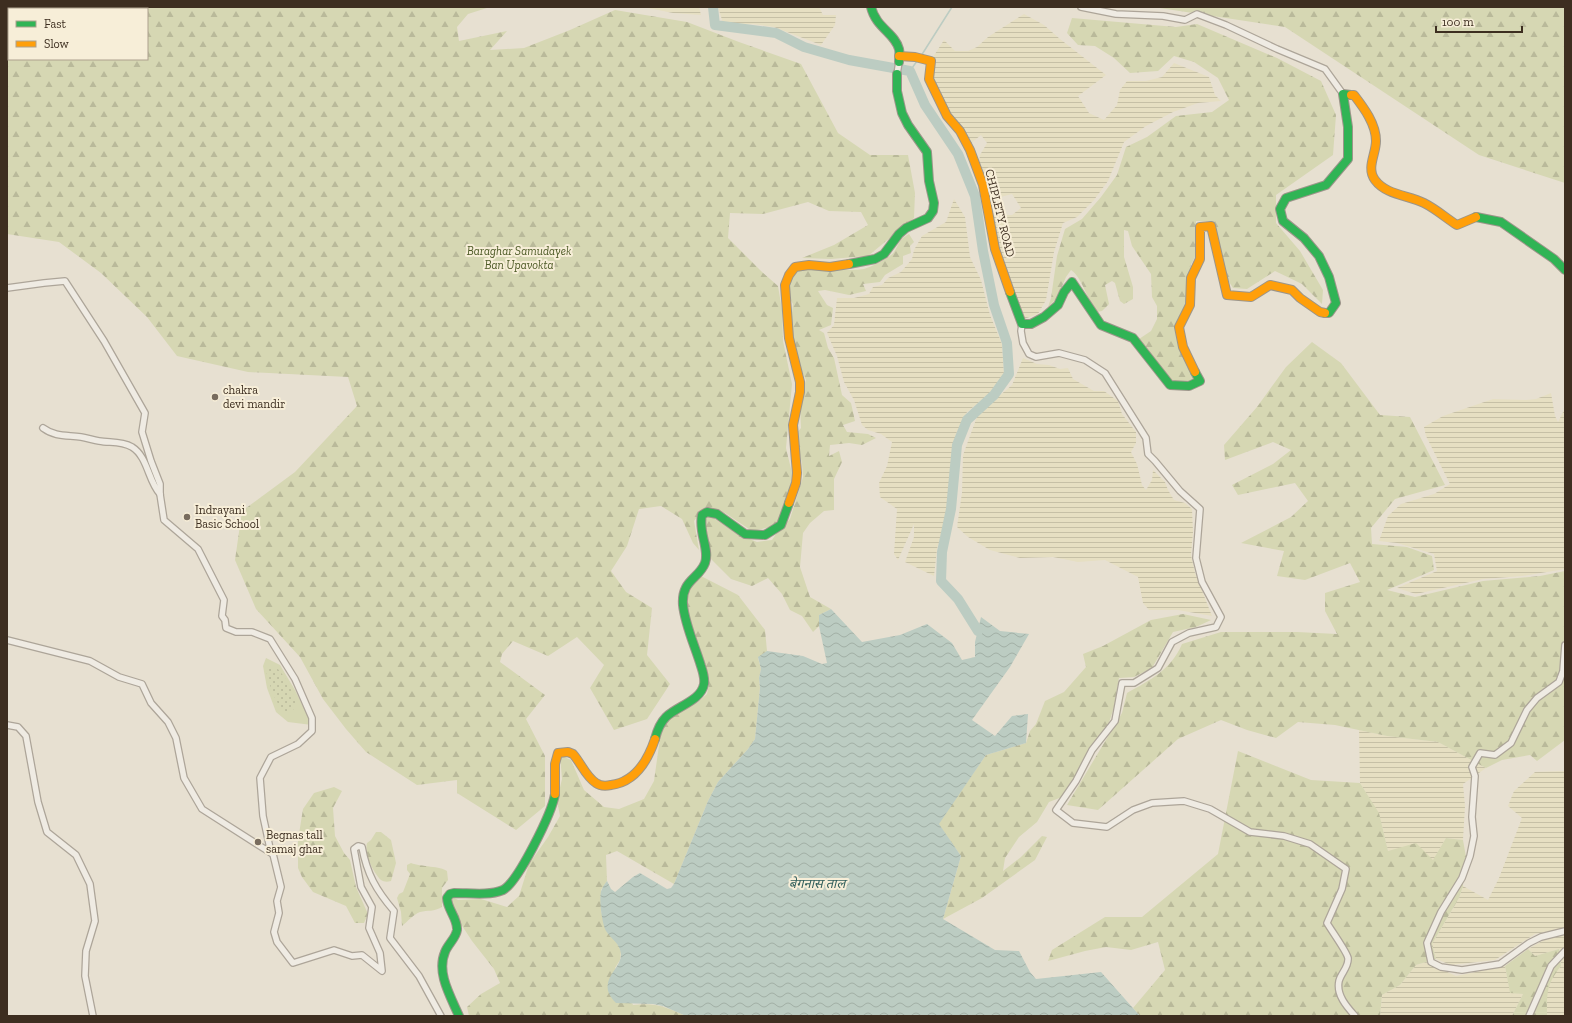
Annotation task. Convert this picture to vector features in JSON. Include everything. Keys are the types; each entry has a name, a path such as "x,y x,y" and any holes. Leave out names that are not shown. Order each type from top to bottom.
{"street":[{"path":"458,1016 442,973 444,955 457,929 456,924 448,910 447,898 450,894 454,893 496,893 510,885 546,824 554,797 555,760 558,753 567,752 573,754 595,783 606,786 625,781 639,771 651,748 658,729 666,717 701,692 704,685 704,677 697,648 684,613 683,601 686,585 704,566 706,561 706,555 700,536 699,523 702,515 708,512 717,514 745,534 765,535 781,525 796,483 797,473 793,425 800,387 789,338 785,285 788,275 795,267 809,265 830,267 875,259 884,254 899,234 906,228 928,218 933,211 934,203 929,181 928,152 908,125 902,113 897,91 899,59 897,46 874,20 871,7"},
{"path":"1081,7 1116,14 1163,16 1185,20 1197,14 1226,25 1276,49 1324,69 1342,94 1348,127 1348,159 1326,185 1286,198 1280,208 1283,221 1302,235 1325,264 1336,303 1329,313 1320,312 1300,298 1292,290 1270,285 1251,297 1227,295 1211,226 1200,227 1200,259 1191,278 1190,305 1179,327 1183,346 1192,368 1200,381 1189,386 1170,385 1133,338 1101,325 1072,282 1064,292 1058,305 1044,317 1031,324 1022,324 1021,331 1023,343 1029,354 1036,357 1059,353 1084,360 1105,373 1146,438 1148,454 1180,491 1200,509 1196,558 1202,582 1221,617 1216,627 1189,633 1172,642 1158,668 1134,683 1122,683 1115,721 1092,750 1076,781 1056,810 1073,823 1107,827 1133,810 1152,803 1184,801 1210,809 1250,832 1284,836 1310,844 1346,869 1342,889 1327,923 1348,957 1346,969 1339,981 1340,995 1347,1007 1355,1016"},
{"name":"CHIPLETY ROAD","path":"899,59 915,57 931,61 929,79 947,116 960,131 970,150 983,185 995,249 1022,324"},
{"path":"1342,94 1354,96 1362,106 1373,126 1376,142 1371,168 1373,178 1376,182 1396,195 1423,203 1457,225 1476,217 1501,222 1554,259 1565,270"},
{"path":"7,288 44,282 66,282 104,341 145,413 142,432 160,484 164,520 198,549 224,600 222,616 225,620 226,628 236,632 252,632 270,639 295,679 312,718 312,731 298,744 271,757 260,778 263,816 271,853 273,854 281,887 277,901 279,913 274,932 277,942 293,963 334,950 352,956 362,955 382,971 380,953 369,928 372,907 361,887 354,849 358,846 362,847 369,875 394,911 390,938 419,976 441,1016"},
{"path":"43,428 49,433 60,436 118,442 133,448 148,469 155,489 160,494"},
{"path":"7,640 90,661 119,678 142,684 151,703 168,722 176,738 184,778 202,809 271,853"},
{"path":"1565,646 1563,671 1559,682 1537,698 1527,710 1511,743 1495,754 1480,753 1472,767 1475,776 1472,818 1474,836 1470,856 1462,878 1441,912 1427,943 1431,962 1441,967 1462,970 1500,964 1529,943 1541,937 1565,931"},
{"path":"7,725 18,727 26,736 38,802 47,832 76,855 90,884 95,921 86,951 85,976 92,1016"},
{"path":"1529,1016 1551,966 1565,951"}],"shaded area":[{"path":"643,7 699,7 701,15 673,13"},
{"path":"718,7 819,7 823,15 836,15 835,25 821,45 774,27 753,24 731,25 723,23"},
{"path":"1024,14 1044,25 1106,75 1078,96 1089,113 1104,120 1117,105 1120,90 1127,81 1146,81 1162,77 1174,63 1209,77 1215,95 1221,101 1198,103 1173,112 1146,126 1124,142 1108,181 1094,200 1077,217 1063,223 1054,252 1046,300 1038,314 1024,319 996,241 992,215 1012,215 1021,208 1012,194 993,199 979,162 980,155 987,143 981,135 970,144 951,117 934,84 933,57 944,40 955,51 968,51 977,47 988,37"},
{"path":"954,199 965,217 970,257 981,280 990,315 1002,344 1004,375 989,394 967,412 956,434 948,503 944,526 937,549 934,576 905,562 914,537 914,524 898,560 894,554 897,509 880,497 879,483 887,466 892,442 881,434 868,430 862,425 854,400 844,382 837,356 827,333 834,325 837,298 854,298 869,294 873,287 882,285 888,278 901,272 912,259 914,250 922,236 946,222"},
{"path":"1023,358 1037,364 1049,365 1060,369 1068,368 1073,379 1094,391 1104,391 1118,401 1122,414 1136,432 1136,443 1131,452 1137,464 1142,485 1146,490 1152,480 1153,470 1165,482 1174,500 1185,503 1192,509 1193,532 1191,555 1195,573 1212,616 1178,610 1149,610 1143,603 1138,577 1105,560 1078,562 1053,557 1020,558 990,550 968,537 957,527 962,493 963,455 978,414 1012,385"},
{"path":"1551,393 1555,416 1558,422 1565,408 1565,569 1522,576 1483,579 1416,594 1397,588 1437,571 1434,554 1397,543 1379,541 1388,516 1401,504 1434,494 1450,484 1426,436 1424,427 1443,416 1493,399 1536,399"},
{"path":"1359,730 1387,736 1438,742 1486,768 1463,784 1465,806 1463,840 1446,838 1433,861 1398,849 1388,851 1379,814 1360,783"},
{"path":"1565,771 1565,928 1535,934 1495,960 1451,965 1436,959 1432,944 1459,898 1463,886 1488,900 1499,878 1522,818 1508,806 1514,791 1535,772"},
{"path":"1565,935 1565,1016 1547,1016 1547,991 1552,977 1561,966 1559,949 1535,956 1528,949 1544,940"},
{"path":"1426,962 1456,976 1505,966 1510,992 1523,994 1512,1016 1380,1016 1382,995 1400,985 1416,965"}],"green space":[{"name":"Baraghar Samudayek Ban Upavokta","path":"7,7 490,7 468,14 457,27 459,41 507,31 490,50 524,48 615,10 687,22 801,64 838,133 870,155 908,155 915,193 914,218 868,256 831,259 802,258 834,245 868,225 861,212 829,211 808,202 763,214 730,213 728,238 778,286 782,310 783,341 792,384 786,448 792,473 788,505 775,526 752,531 725,513 705,507 694,521 699,550 693,543 682,519 661,506 639,509 627,546 611,571 626,592 652,608 647,655 670,684 647,719 614,730 590,688 604,665 577,637 548,656 513,641 502,654 500,662 545,695 526,719 545,756 545,806 516,830 457,793 457,780 417,785 366,752 323,699 300,657 256,609 235,560 242,511 295,472 357,406 348,377 248,372 177,356 147,317 101,273 59,242 7,234"},
{"path":"1153,7 1565,7 1565,183 1479,155 1285,27"},
{"path":"1072,18 1176,27 1197,24 1277,58 1321,81 1336,115 1333,155 1276,195 1276,223 1300,251 1323,290 1322,304 1302,284 1275,271 1247,289 1233,288 1226,277 1212,221 1196,221 1197,254 1191,264 1186,287 1187,303 1180,314 1176,335 1194,381 1182,384 1170,378 1158,366 1139,339 1151,331 1157,319 1157,306 1152,297 1151,274 1132,246 1128,231 1124,230 1124,257 1133,287 1133,299 1124,304 1120,301 1115,283 1112,281 1105,285 1109,304 1102,311 1097,312 1075,273 1071,270 1066,277 1057,298 1048,307 1051,298 1057,256 1065,229 1082,219 1101,197 1117,175 1126,147 1147,137 1176,116 1212,112 1229,100 1218,78 1194,62 1174,56 1158,71 1130,73 1114,58 1095,46 1078,45 1067,33"},
{"path":"909,234 914,242 910,246 911,253 903,256 903,264 885,275 880,282 863,284 866,291 849,295 825,290 818,291 827,305 833,308 831,325 819,330 824,333 828,348 834,358 842,395 851,403 855,421 843,425 847,432 868,434 876,438 862,445 849,443 830,445 829,456 839,451 842,462 834,479 834,510 824,511 810,523 803,533 800,567 810,597 831,609 819,615 819,626 813,632 802,616 790,610 782,594 768,578 752,586 731,579 710,558 705,540 703,523 709,515 739,535 757,542 772,540 778,531 790,519 803,477 802,463 795,435 801,428 801,404 806,380 794,355 790,328 793,304 787,294 793,271 810,268 846,270 864,269 889,257 894,252 901,240"},
{"path":"1312,342 1341,363 1380,415 1410,417 1445,485 1395,499 1371,528 1372,544 1407,547 1432,556 1434,570 1387,590 1415,597 1483,581 1540,576 1565,571 1565,740 1537,761 1530,755 1502,760 1486,768 1438,742 1387,736 1335,725 1298,722 1276,738 1247,730 1221,720 1178,739 1098,810 1067,805 1122,713 1127,693 1152,679 1166,668 1182,644 1221,632 1297,632 1337,634 1325,611 1325,593 1360,582 1350,563 1305,580 1277,576 1284,551 1241,543 1291,517 1308,501 1295,483 1238,495 1232,485 1273,464 1291,450 1273,442 1225,460 1224,445 1257,407 1286,367"},
{"path":"699,575 738,595 765,630 767,651 758,658 761,669 759,678 760,688 755,739 748,749 718,782 708,801 674,884 617,851 606,855 607,881 601,890 601,912 621,951 620,960 615,968 633,1005 647,1004 660,1006 686,1016 469,1016 467,1007 481,994 500,983 494,969 472,941 457,918 450,896 458,900 481,899 507,907 519,896 529,864 548,837 560,816 557,800 562,779 560,755 571,760 584,790 604,807 619,809 644,799 654,781 661,731 670,719 684,709 698,702 707,694 709,684 685,604 689,584"},
{"path":"1183,614 1211,620 1196,627 1173,632 1152,668 1134,677 1119,678 1114,707 1108,726 1089,750 1062,797 1049,802 1037,822 1019,837 1005,858 1003,871 1021,857 1042,836 1047,837 1035,860 982,898 943,919 961,856 938,824 986,755 1026,743 1030,731 1036,724 1045,701 1064,692 1086,667 1083,654 1103,646 1151,620"},
{"path":"266,658 280,665 295,690 312,725 288,722 276,712 267,688 263,666"},
{"path":"270,667 276,667 289,684 296,705 293,710 286,713 282,710 276,700 266,670"},
{"path":"1238,751 1311,780 1360,783 1379,813 1388,851 1416,843 1433,860 1446,838 1463,840 1466,857 1463,867 1463,886 1459,898 1432,944 1436,959 1416,965 1400,985 1382,995 1380,1016 1140,1016 1133,1008 1165,970 1158,942 1131,950 1106,947 1048,961 1052,950 1105,917 1142,917 1218,854"},
{"path":"334,787 342,791 333,808 335,836 344,853 350,860 356,887 368,914 364,923 355,923 346,906 313,892 302,877 298,868 298,840 303,809 314,793"},
{"path":"376,832 381,832 391,840 396,863 391,881 386,882 381,880 372,868 368,857 366,847 367,843"},
{"path":"411,863 444,869 447,871 448,880 442,888 442,907 436,910 418,913 402,926 401,912 397,898 399,894 403,892 410,874 407,870 407,865"},
{"path":"1528,949 1535,956 1559,949 1561,966 1552,979 1548,990 1547,1016 1512,1016 1523,994 1510,993 1505,966"}],"water":[{"name":"बेगनास ताल","path":"831,609 862,642 900,635 927,624 952,643 962,660 975,657 975,642 981,617 1000,631 1029,634 1010,667 972,720 995,736 1012,716 1028,714 1026,743 986,755 939,824 961,856 943,919 995,950 1019,951 1030,972 1036,979 1101,972 1140,1016 686,1016 663,1006 653,1004 616,1003 610,995 608,982 618,965 621,954 619,947 606,931 603,922 600,898 603,887 607,881 611,889 615,892 640,873 667,889 671,888 708,801 718,782 748,749 755,739 760,688 759,678 761,669 758,657 767,651 803,656 822,664 827,663 819,626 819,615"}],"waterway":[{"path":"713,7 715,25 776,33 804,47 849,60 910,71 925,105 958,154 975,196 983,251 994,305 1007,343 1009,374 994,395 967,420 957,445 951,509 942,552 941,581 958,599 978,631"},
{"path":"921,56 952,7"},
{"path":"910,71 917,61"}],"traffic: fast":[{"path":"871,7 877,20 897,43 899,62"},
{"path":"849,264 875,259 884,254 899,234 906,228 928,218 933,211 934,203 929,181 927,152 908,125 902,113 897,91 897,74"},
{"path":"1325,313 1329,313 1336,303 1329,277 1319,256 1304,238 1283,221 1280,209 1286,198 1326,185 1348,159 1348,127 1343,94 1351,95"},
{"path":"1476,217 1501,222 1554,259 1565,270"},
{"path":"1010,292 1022,324 1031,324 1044,317 1058,305 1064,292 1072,282 1101,325 1133,338 1170,385 1189,386 1200,381 1195,372"},
{"path":"655,739 659,727 664,719 694,699 702,690 704,684 703,673 688,628 683,605 685,590 705,563 706,552 701,528 702,515 707,512 717,514 745,534 765,535 781,525 789,503"},
{"path":"459,1016 446,985 442,968 445,952 457,930 456,922 447,902 447,898 450,894 454,893 485,894 503,890 517,874 534,846 548,816 555,794"}],"traffic: slow":[{"path":"899,56 915,57 931,61 929,79 947,116 960,131 970,150 983,185 995,249 1010,292"},
{"path":"1351,95 1354,95 1362,105 1374,128 1376,146 1371,171 1375,180 1380,185 1391,192 1424,203 1457,225 1476,217"},
{"path":"1195,372 1183,347 1179,327 1190,305 1191,278 1200,259 1200,227 1211,226 1227,295 1251,297 1270,285 1292,290 1300,298 1320,312 1325,313"},
{"path":"789,503 796,483 797,473 793,425 800,392 800,382 789,338 785,285 789,275 795,267 809,265 830,267 849,264"},
{"path":"555,794 555,764 558,753 568,752 573,754 579,761 586,774 596,783 603,786 619,783 634,775 649,755 655,739"}],"place":[{"name":"chakra devi mandir","path":"215,397"},
{"name":"Indrayani Basic School","path":"187,517"},
{"name":"Begnas tall samaj ghar","path":"258,842"}]}
